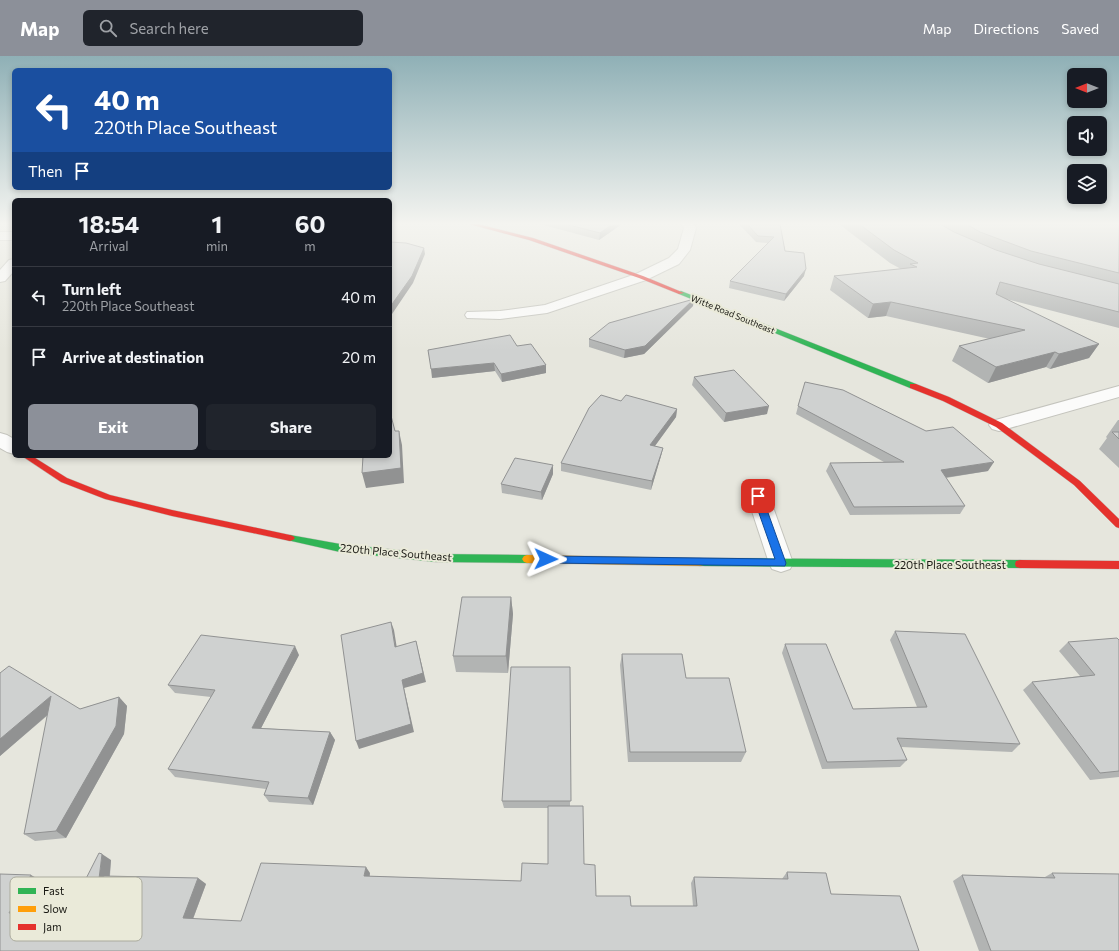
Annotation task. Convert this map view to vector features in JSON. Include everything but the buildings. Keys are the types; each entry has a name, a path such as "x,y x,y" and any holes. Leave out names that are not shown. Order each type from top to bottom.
{"street":[{"path":"0,278 11,266"},
{"name":"Witte Road Southeast","path":"606,266 641,278 946,399 1000,426 1077,482 1119,525"},
{"path":"472,315 500,315 547,308 641,278 665,266"},
{"path":"1000,426 1119,391"},
{"path":"0,440 12,447"},
{"name":"220th Place Southeast","path":"29,458 64,480 108,497 172,513 340,548 436,558 781,563 1119,565"},
{"path":"758,496 781,563"}],"traffic: fast":[{"path":"681,293 913,386"},
{"path":"290,538 340,548 436,558 527,559"},
{"path":"700,562 1020,564"}],"traffic: slow":[{"path":"527,559 700,562"}],"traffic: jam":[{"path":"608,266 681,293"},
{"path":"913,386 946,399 999,425 1077,483 1119,525"},
{"path":"29,458 64,480 108,497 172,513 290,538"},
{"path":"1020,564 1119,565"}],"route":[{"path":"546,559 781,563 758,496"}]}
